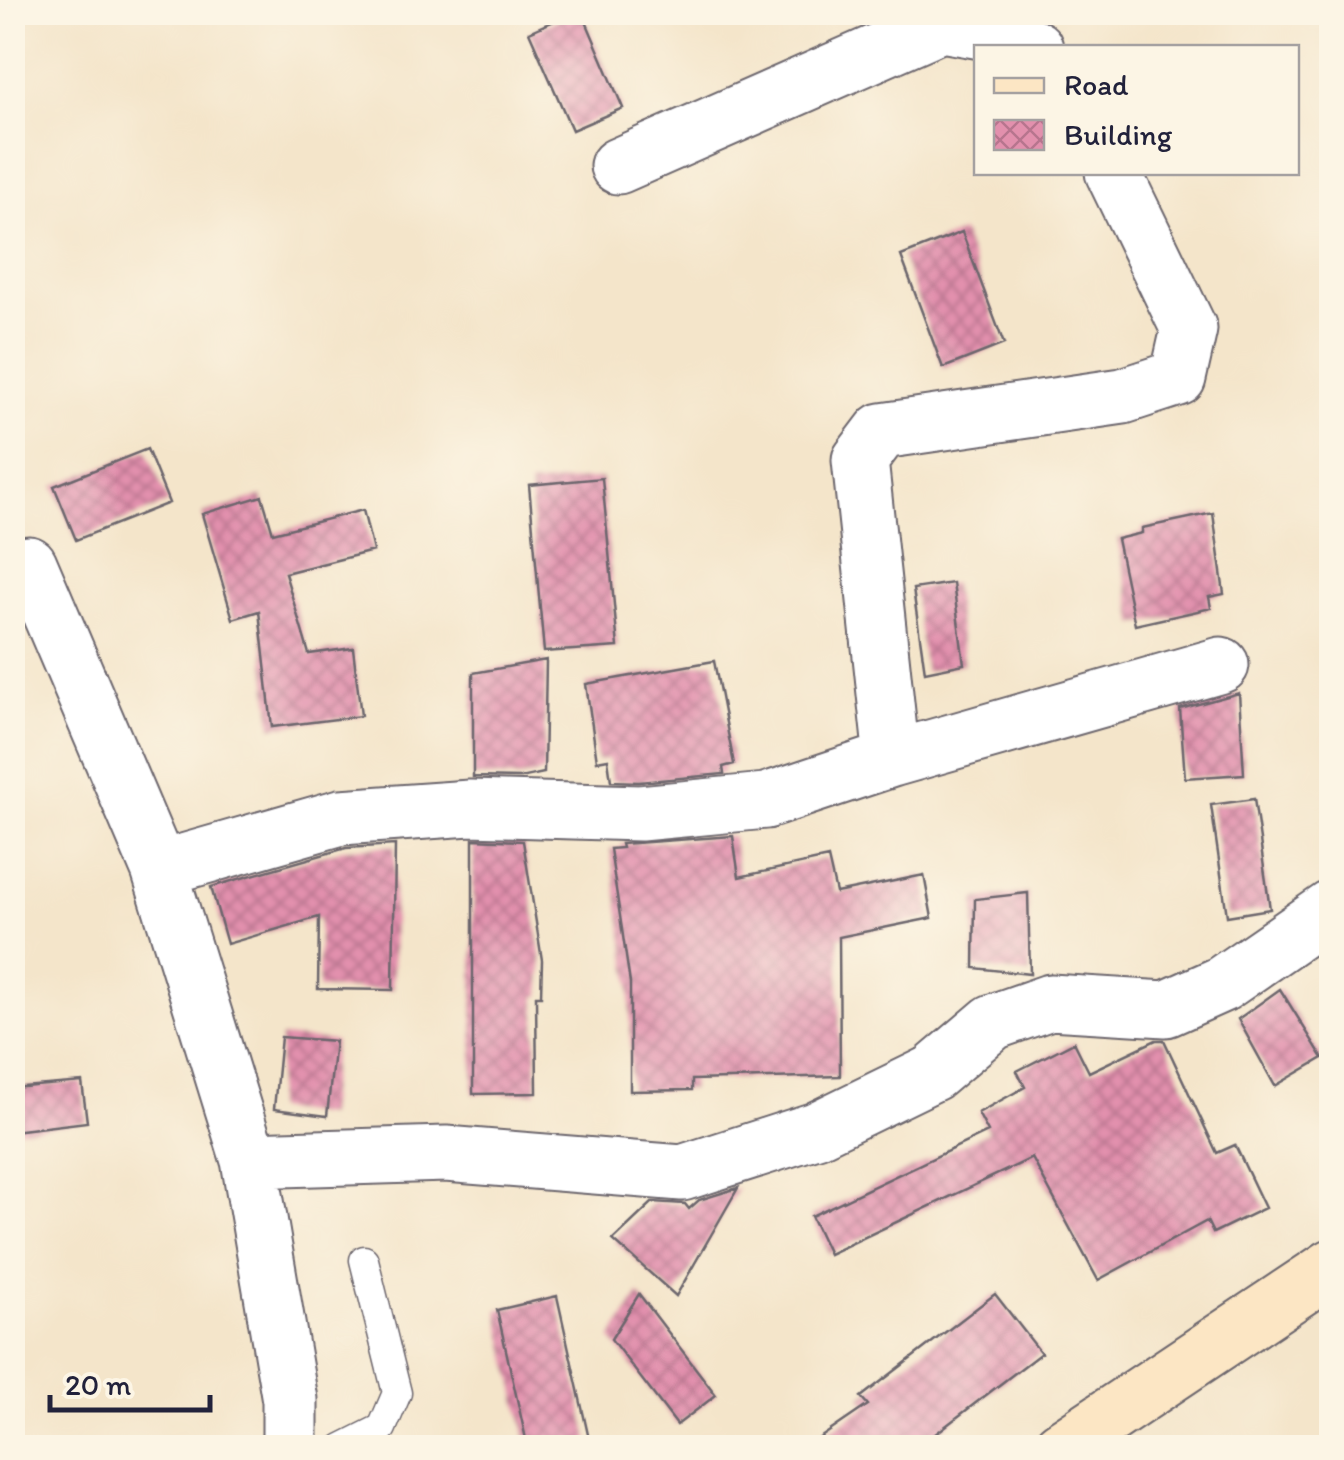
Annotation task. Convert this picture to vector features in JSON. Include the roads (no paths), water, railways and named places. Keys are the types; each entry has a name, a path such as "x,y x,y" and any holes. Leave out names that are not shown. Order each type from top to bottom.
{"main road":[{"path":"1061,1448 1332,1268"}],"street":[{"path":"618,166 938,18 1009,36 1028,45"},
{"path":"892,759 860,460 882,431 1123,396 1178,378 1189,329 1114,175"},
{"path":"29,564 159,869 249,1160 290,1400 290,1448"},
{"path":"159,869 341,816 470,808 640,813 766,801 892,759 1220,665"},
{"path":"249,1160 446,1154 682,1173 833,1122 933,1073 993,1022 1050,1002 1166,1008 1222,984 1332,908"}],"lane":[{"path":"342,1448 382,1428 397,1393 364,1260"}]}
